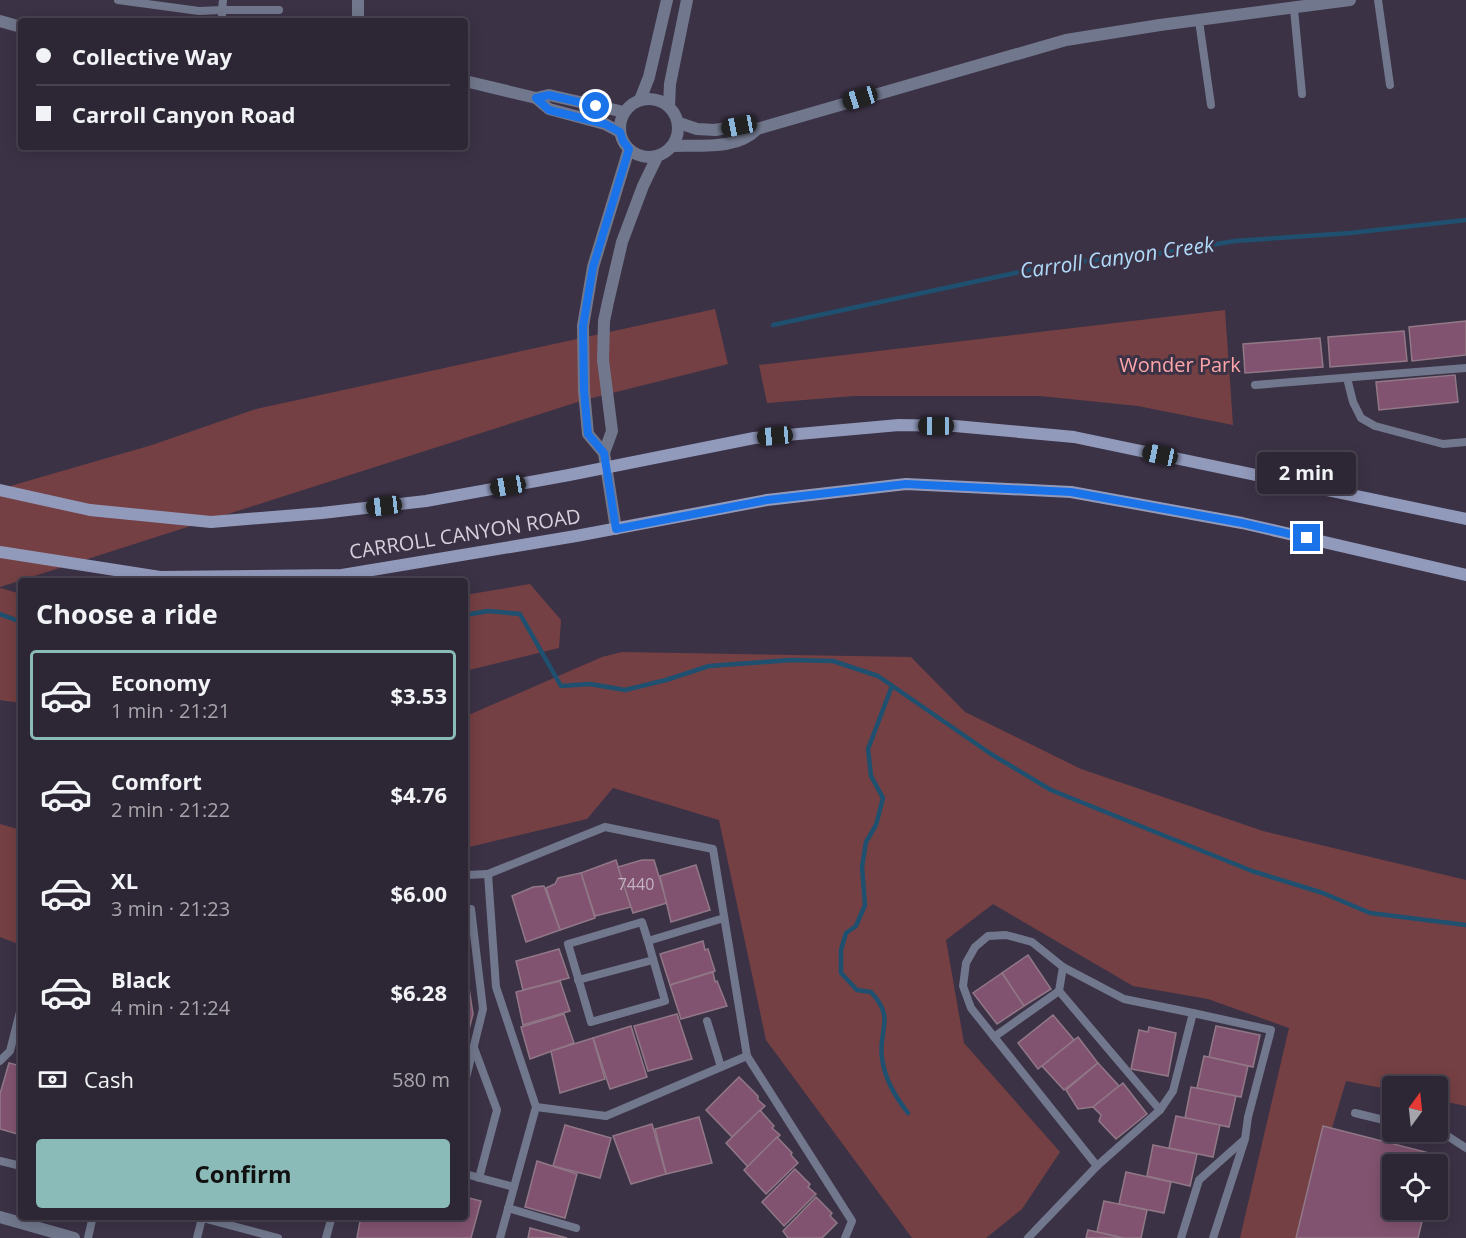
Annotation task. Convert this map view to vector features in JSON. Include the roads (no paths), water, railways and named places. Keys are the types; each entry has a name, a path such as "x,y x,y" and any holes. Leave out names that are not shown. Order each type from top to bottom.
{"main road":[{"name":"CARROLL CANYON ROAD","path":"0,490 90,510 211,522 322,513 426,501 754,438 899,425 955,426 1074,437 1466,519"},
{"name":"CARROLL CANYON ROAD","path":"0,552 160,577 342,574 616,529 767,500 906,484 1071,492 1242,523 1466,575"}],"street":[{"path":"358,0 358,18"},
{"path":"640,100 649,77 667,0"},
{"path":"669,106 670,84 687,0"},
{"path":"674,146 728,144 750,136 757,129 1066,40 1199,21 1293,4 1350,0"},
{"path":"0,21 18,26"},
{"path":"468,82 536,98 549,95 624,112"},
{"path":"536,98 549,110 605,124 620,132"},
{"path":"650,98 660,100 669,106 679,123 674,146 657,157 647,158 629,149 620,132 620,121 624,112 640,100 650,98"},
{"path":"679,123 697,129 715,130 742,125 757,129"},
{"path":"616,529 604,453 588,434 584,391 583,326 593,267 629,149"},
{"path":"604,453 612,431 603,360 604,321 622,242 643,186 657,157"},
{"path":"0,1217 74,1238"}],"lane":[{"path":"118,0 199,11 279,10"},
{"path":"222,18 223,0"},
{"path":"1378,0 1390,84"},
{"path":"1293,4 1302,94"},
{"path":"1199,21 1211,105"},
{"path":"1255,385 1466,368"},
{"path":"1347,378 1353,402 1361,418 1376,426 1443,444 1466,442"},
{"path":"468,875 488,874 605,827 713,849 747,1056 852,1221 845,1238"},
{"path":"488,874 496,987 536,1107 500,1238"},
{"path":"468,909 471,909 483,1009 468,1070"},
{"path":"648,941 724,918"},
{"path":"642,922 648,941 665,1001 591,1022 568,944 642,922"},
{"path":"1097,1166 971,1008 963,986 966,963 975,947 988,936 1006,935 1032,942 1063,967 1124,999 1271,1030 1248,1117 1245,1139 1213,1238"},
{"path":"578,980 653,960"},
{"path":"994,1037 1059,991 1063,967"},
{"path":"1059,991 1160,1110"},
{"path":"1029,1238 1097,1166 1160,1110 1173,1091 1193,1013"},
{"path":"707,1021 721,1067"},
{"path":"0,1061 10,1051 18,1032"},
{"path":"474,1046 497,1110 479,1178"},
{"path":"536,1107 606,1116 747,1056"},
{"path":"1355,1113 1382,1120"},
{"path":"1448,1136 1466,1148"},
{"path":"1181,1238 1198,1180 1245,1139"},
{"path":"0,1161 18,1165"},
{"path":"468,1175 514,1187"},
{"path":"508,1208 576,1228"},
{"path":"88,1238 92,1220"},
{"path":"197,1238 199,1220"},
{"path":"210,1220 278,1238"},
{"path":"326,1238 331,1220"}],"waterway":[{"name":"Carroll Canyon Creek","path":"773,325 1057,264 1162,253 1235,241 1350,233 1466,220"},
{"path":"468,614 488,611 520,614 561,686 590,684 625,690 709,666 791,660 833,661 878,676 991,754 1051,790 1252,871 1323,893 1370,913 1466,925"},
{"path":"0,614 18,621"},
{"path":"892,686 868,749 871,776 883,798 876,825 866,842 862,867 865,905 856,926 846,933 841,950 841,973 857,990 871,992 883,1010 881,1048 883,1066 891,1087 908,1113"}],"park label":[{"name":"Wonder Park","path":"1180,365"}]}
